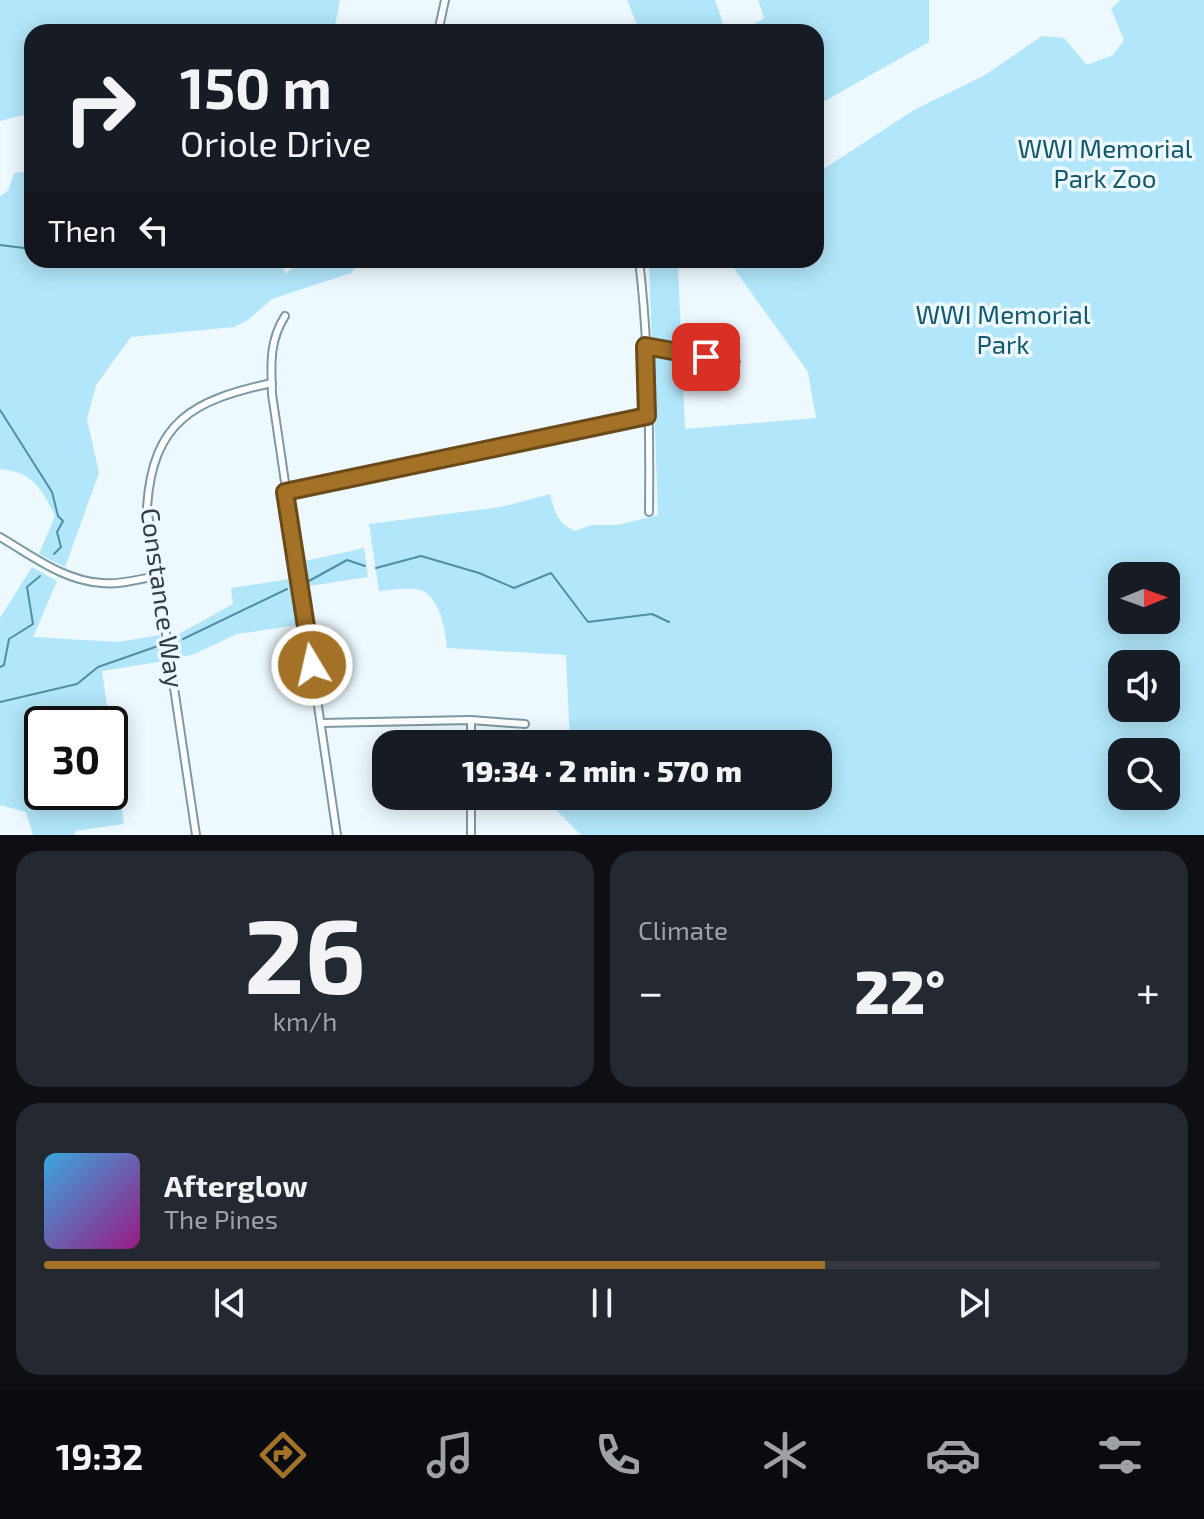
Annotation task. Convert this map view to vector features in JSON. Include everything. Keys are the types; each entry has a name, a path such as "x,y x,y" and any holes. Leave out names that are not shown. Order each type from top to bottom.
{"street":[{"path":"440,24 445,0"},
{"path":"640,268 650,451 649,512"},
{"path":"285,316 275,331 271,351 272,383 285,492 337,835"},
{"path":"645,346 736,362"},
{"name":"Constance Way","path":"196,835 147,507 149,479 157,453 168,434 187,413 237,391 272,383"},
{"path":"285,492 647,416"},
{"path":"0,537 80,581 104,584 157,576"},
{"path":"321,723 471,720 525,724"},
{"path":"471,720 471,730"},
{"path":"471,810 471,835"}],"green space":[{"path":"0,0 340,0 336,24 24,24 24,115 0,121"},
{"path":"627,0 715,0 723,24 637,24"},
{"path":"758,0 929,0 929,42 824,101 824,24 754,24 764,18"},
{"name":"WWI Memorial Park","path":"1120,0 1204,0 1204,835 581,835 556,810 832,810 832,730 569,730 566,655 447,648 441,616 429,595 412,589 379,591 369,524 501,507 550,494 560,521 575,531 592,525 618,525 658,515 649,268 678,268 685,429 816,418 808,372 734,268 824,268 824,169 914,110 985,75 1042,36 1064,38 1087,65 1113,55 1124,40 1111,9"},
{"path":"24,172 24,268 283,268 285,274 294,268 356,268 351,273 272,299 248,320 234,327 131,337 96,385 87,419 99,473 65,567 39,554 55,516 41,490 21,474 0,469 0,196 8,191 14,173"},
{"path":"364,548 368,577 309,586 305,561"},
{"path":"32,567 57,581 33,637 118,642 160,635 164,661 102,671 107,706 24,706 24,810 122,810 124,824 75,831 75,835 33,835 26,812 0,805 0,618"},
{"path":"290,579 297,625 237,634 192,655 178,657 175,636 233,604 231,588"}],"waterway":[{"path":"0,245 24,248"},
{"path":"0,410 52,492 58,516 63,521 57,532 61,547 54,554"},
{"path":"376,568 421,556 479,573 514,588 551,573 588,622 652,614 669,622"},
{"path":"309,581 347,560 365,566"},
{"path":"0,667 4,665 9,639 33,624 27,587 40,576"},
{"path":"183,639 287,589"},
{"path":"0,702 77,684 98,667 158,646"}],"route":[{"path":"312,665 285,492 647,416 645,346 706,357"}],"park label":[{"name":"WWI Memorial Park Zoo","path":"1105,164"}]}
